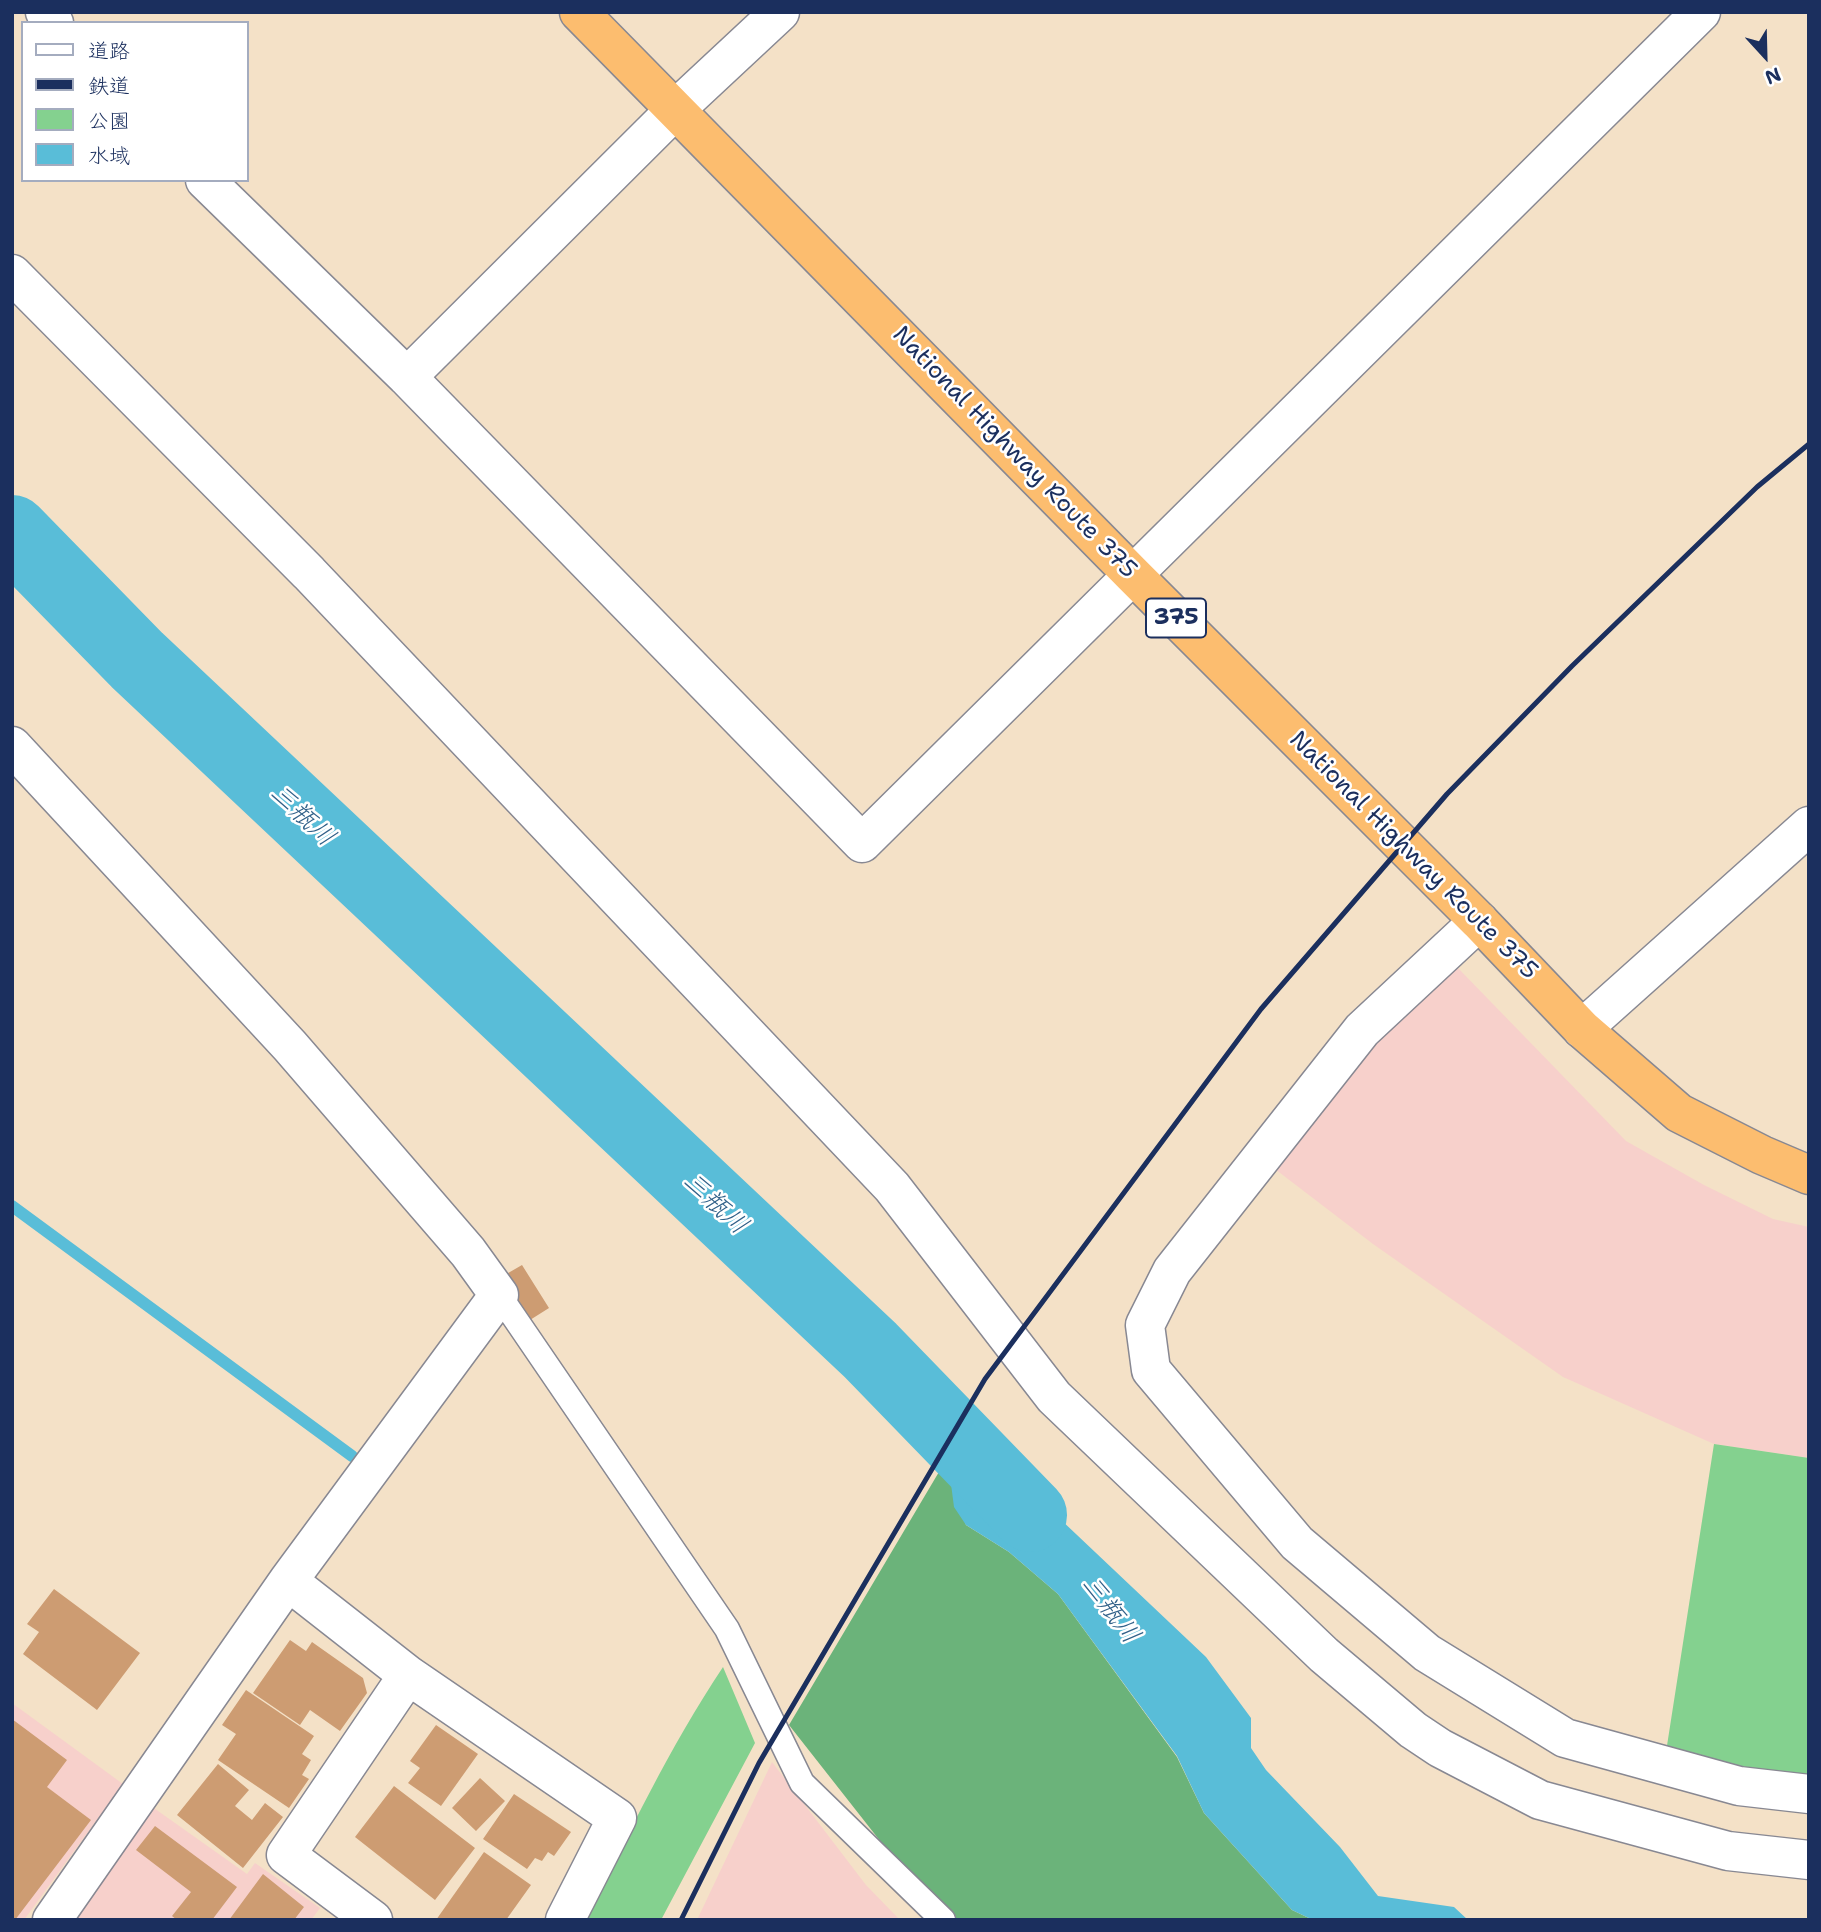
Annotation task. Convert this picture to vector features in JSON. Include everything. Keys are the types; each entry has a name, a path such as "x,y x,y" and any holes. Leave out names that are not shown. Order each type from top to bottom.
{"highway":[{"name":"National Highway Route 375","path":"579,12 1132,574 1479,921 1581,1029 1679,1113 1762,1155 1809,1175"}],"street":[{"path":"407,377 676,109 780,12"},
{"path":"207,182 407,377 862,843 1701,12"},
{"path":"12,274 309,573 892,1187 1054,1397 1324,1655 1412,1730 1440,1748 1540,1800 1728,1851 1809,1860"},
{"path":"18,764 290,1046 468,1252 499,1295 288,1581 52,1920"},
{"path":"1581,1029 1809,827"},
{"path":"1479,921 1362,1030 1172,1271 1145,1325 1151,1370 1297,1543 1427,1653 1565,1738 1739,1786 1809,1794"},
{"path":"288,1581 408,1675 617,1818 565,1920"},
{"path":"373,1920 286,1855 408,1675"}],"lane":[{"path":"499,1295 727,1629 802,1783 943,1920"}],"shaded area":[{"path":"1457,967 1626,1141 1704,1185 1773,1219 1809,1227 1809,1458 1714,1444 1563,1377 1373,1244 1271,1166 1406,1007"},
{"path":"12,1703 123,1784 24,1920 12,1920"},
{"path":"772,1762 866,1885 900,1920 697,1920"},
{"path":"151,1806 247,1874 255,1863 320,1908 311,1920 69,1920"}],"green space":[{"path":"1714,1444 1809,1458 1809,1784 1666,1752"},
{"path":"949,1455 958,1468 951,1484 966,1525 1009,1552 1058,1594 1177,1757 1204,1813 1292,1910 1313,1920 955,1920 899,1865 789,1725"},
{"path":"723,1667 755,1743 661,1920 587,1920 667,1759"}],"water":[{"path":"966,1430 1206,1657 1251,1718 1251,1748 1266,1770 1340,1847 1378,1896 1454,1907 1468,1920 1313,1920 1292,1910 1204,1813 1177,1756 1058,1594 1009,1552 966,1525 954,1507 951,1484 958,1468 949,1455"}],"building":[{"path":"522,1265 549,1308 530,1320 503,1276"},
{"path":"54,1589 140,1653 97,1710 23,1654 39,1632 27,1624"},
{"path":"290,1640 306,1651 312,1642 363,1678 367,1693 340,1731 310,1710 300,1725 253,1693"},
{"path":"246,1690 314,1736 302,1754 311,1760 302,1775 309,1779 289,1808 218,1760 236,1734 222,1725"},
{"path":"12,1719 67,1760 47,1787 91,1820 15,1920 12,1920"},
{"path":"436,1725 478,1754 441,1806 408,1783 420,1768 410,1761"},
{"path":"218,1764 249,1790 235,1806 252,1820 265,1803 283,1817 243,1868 177,1815"},
{"path":"480,1778 505,1801 476,1831 452,1808"},
{"path":"394,1786 475,1848 435,1900 355,1837"},
{"path":"514,1794 571,1832 554,1856 548,1852 542,1861 535,1858 527,1869 483,1839"},
{"path":"155,1826 237,1887 212,1920 177,1920 172,1916 191,1892 136,1850"},
{"path":"484,1852 531,1885 506,1920 436,1920"},
{"path":"263,1874 304,1907 294,1920 229,1920"}],"waterway":[{"name":"三瓶川","path":"12,532 137,660 870,1350 1030,1515"},
{"path":"12,1206 352,1456"}],"railway":[{"path":"681,1920 759,1763 985,1379 1261,1009 1447,794 1572,666 1757,487 1809,444"}]}
